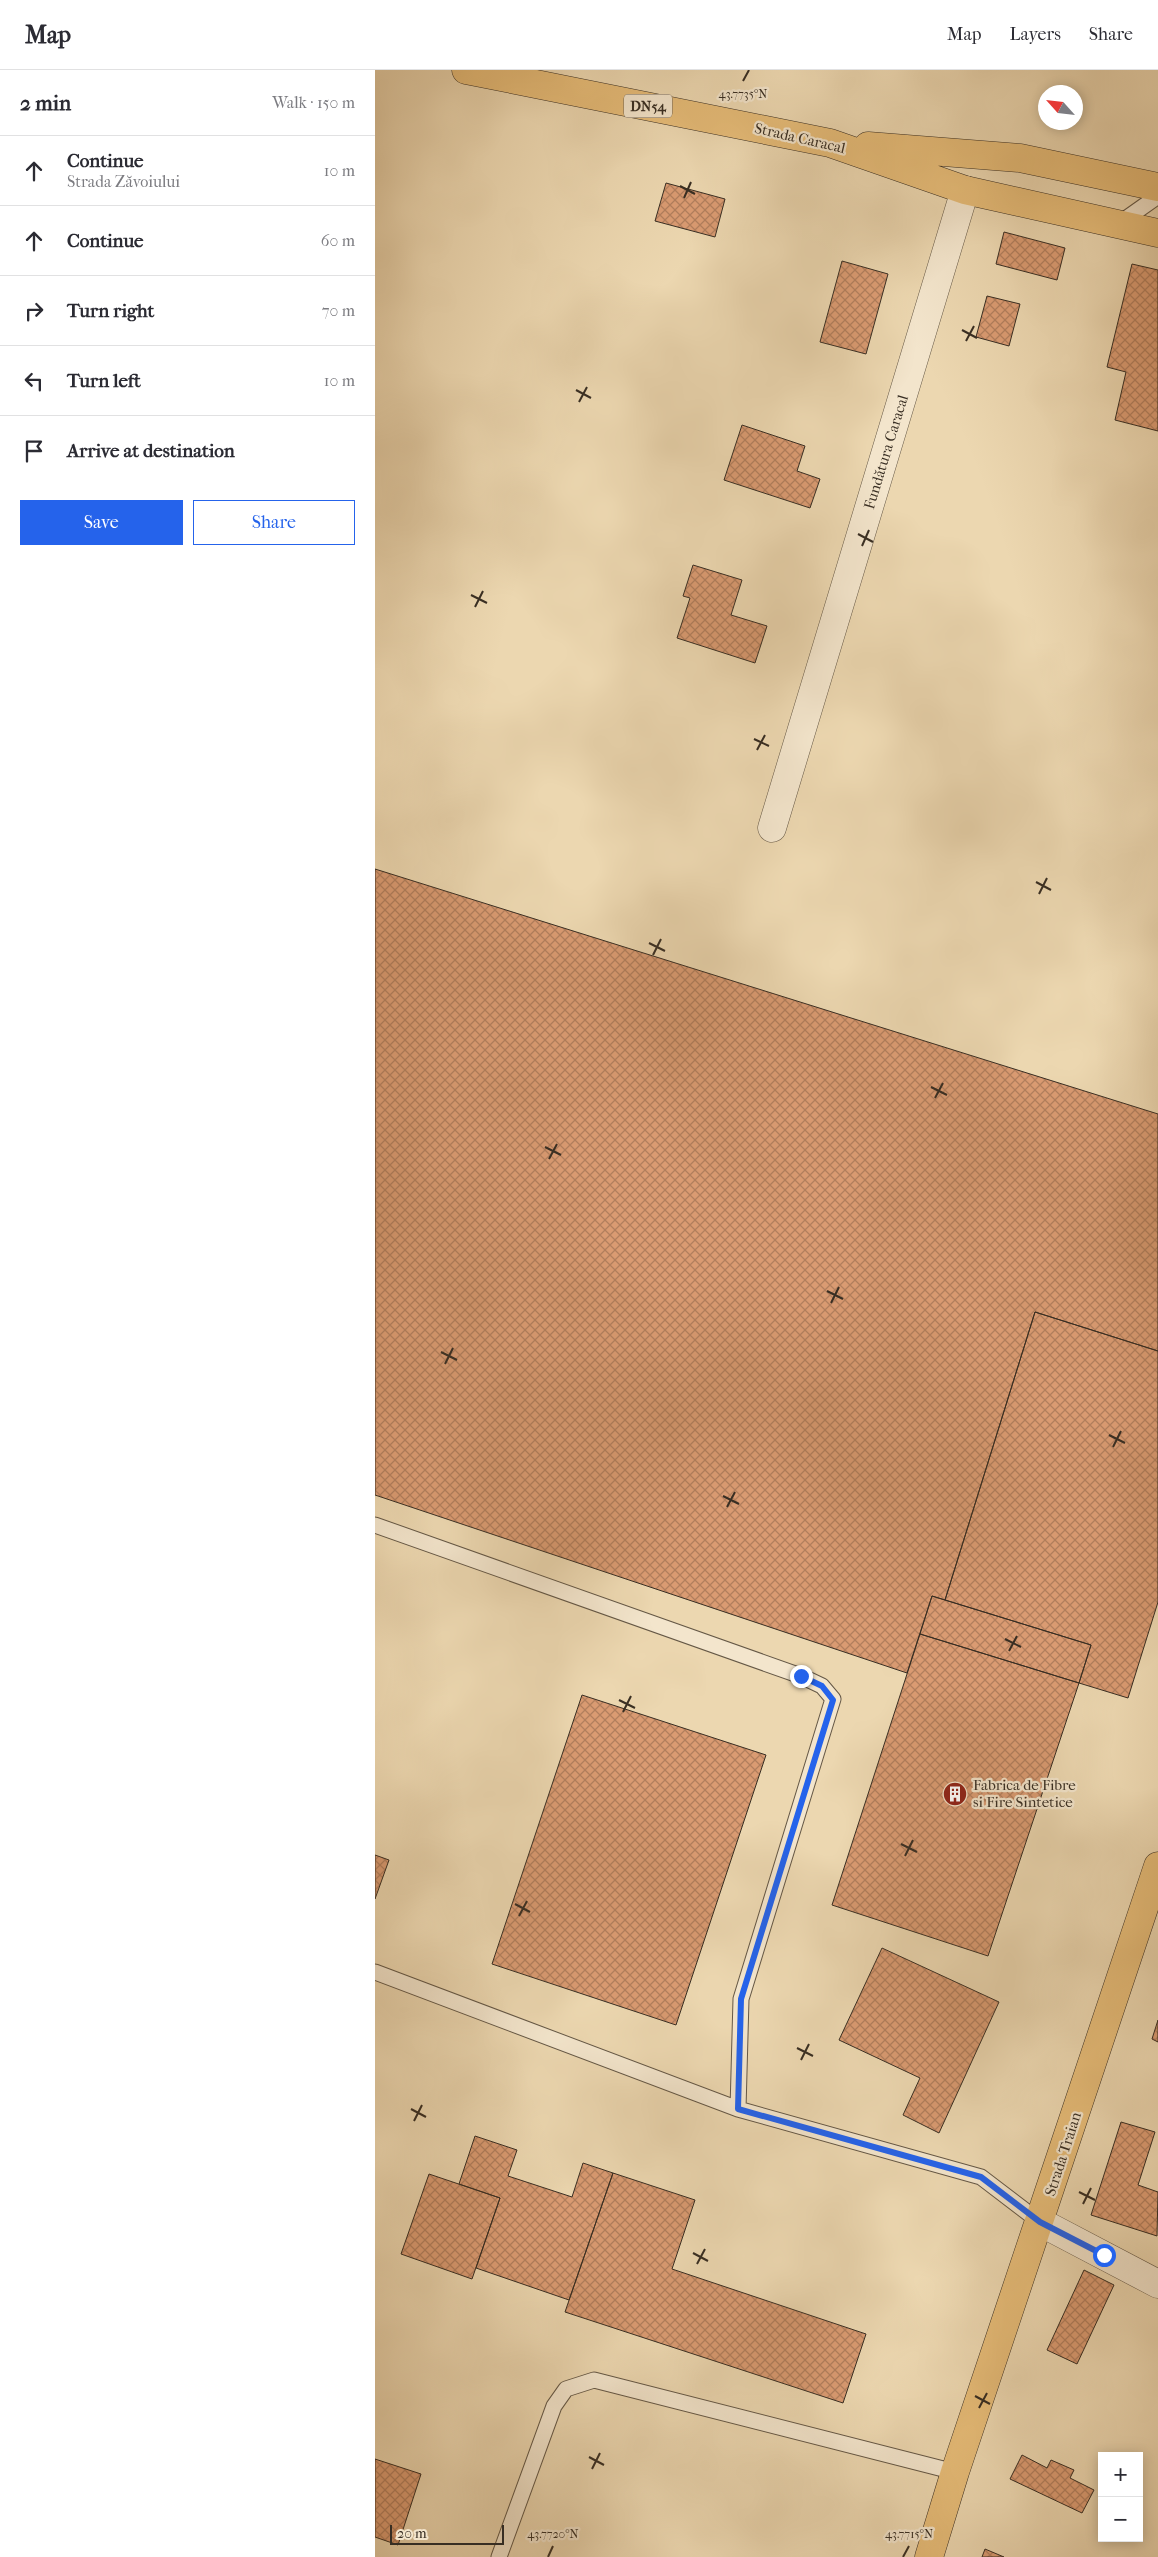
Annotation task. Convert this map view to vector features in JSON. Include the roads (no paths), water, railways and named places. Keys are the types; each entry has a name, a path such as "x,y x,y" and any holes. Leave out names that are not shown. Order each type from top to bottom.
{"main road":[{"name":"Strada Caracal","path":"466,70 829,143 965,190 1158,233"},
{"name":"DN54","path":"829,143 1020,158 1158,187"},
{"name":"Strada Traian","path":"929,2557 955,2472 1158,1866"}],"street":[{"name":"Fundătura Caracal","path":"772,828 965,190"},
{"path":"1040,2222 1158,2284"}],"lane":[{"path":"1117,225 1158,196"},
{"path":"375,1525 801,1676 822,1686 833,1700 741,1999 738,2109"},
{"path":"375,1972 738,2109 981,2177 1040,2222"},
{"path":"499,2557 553,2406 566,2389 595,2380 955,2472"}],"place":[{"name":"Fabrica de Fibre si Fire Sintetice","path":"955,1794"}]}
